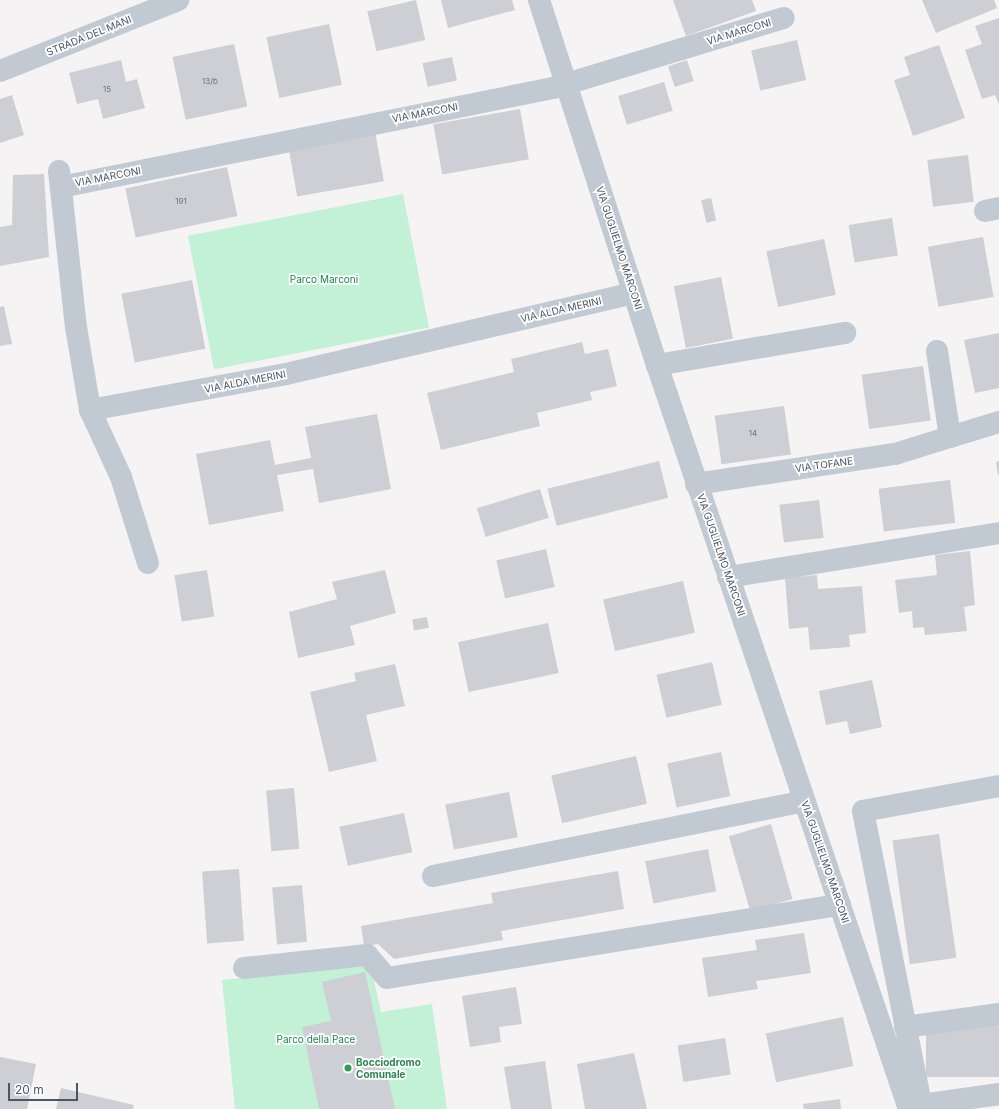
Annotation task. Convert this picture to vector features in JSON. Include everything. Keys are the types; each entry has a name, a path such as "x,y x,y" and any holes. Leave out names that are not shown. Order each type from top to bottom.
{"street":[{"name":"STRADA DEL MANI","path":"0,71 178,0"},
{"name":"VIA GUGLIELMO MARCONI","path":"539,0 696,484 909,1109"},
{"name":"VIA MARCONI","path":"90,410 76,327 60,179 566,84 784,18"},
{"name":"VIA ALDA MERINI","path":"90,410 286,374 634,294"},
{"path":"657,365 845,333"},
{"path":"937,351 950,437"},
{"path":"90,410 121,476 148,563"},
{"name":"VIA TOFANE","path":"696,484 896,454 999,422"},
{"path":"728,577 999,534"},
{"path":"999,786 863,811 921,1105 999,1094"},
{"path":"433,876 804,802"},
{"path":"244,968 367,955 387,978 840,905"},
{"path":"906,1027 999,1014"}],"green space":[{"name":"Parco Marconi","path":"403,194 429,328 214,369 188,236"},
{"name":"Parco della Pace","path":"371,966 381,1012 432,1004 447,1109 235,1109 222,980"}],"building":[{"path":"416,0 425,40 377,51 367,11"},
{"path":"441,0 512,0 515,10 448,28"},
{"path":"673,0 752,0 756,11 686,36"},
{"path":"922,0 994,0 997,8 936,33"},
{"path":"999,18 999,104 995,95 982,99 965,50 982,44 975,26"},
{"path":"329,24 342,85 279,98 266,37"},
{"path":"797,40 806,80 760,91 751,51"},
{"path":"234,44 247,107 186,120 172,57"},
{"path":"939,45 965,118 913,136 894,80 910,75 904,57"},
{"path":"452,57 457,80 428,87 423,63"},
{"path":"121,60 126,82 137,79 145,108 103,119 98,99 77,104 69,73"},
{"path":"687,60 694,81 675,87 668,66"},
{"path":"664,82 673,111 627,125 618,96"},
{"path":"12,95 24,135 0,143 0,99"},
{"path":"520,109 529,159 442,175 433,124"},
{"path":"375,131 384,181 297,197 288,146"},
{"path":"968,155 974,202 933,207 927,160"},
{"path":"227,167 237,216 136,238 125,189"},
{"path":"44,174 49,257 0,266 0,227 12,225 13,175"},
{"path":"711,198 716,220 706,223 701,200"},
{"path":"892,218 898,256 854,262 849,225"},
{"path":"983,237 994,297 938,307 928,247"},
{"path":"824,239 836,295 778,307 766,251"},
{"path":"721,277 733,339 686,348 674,286"},
{"path":"192,280 205,349 135,362 121,294"},
{"path":"4,306 12,344 0,346 0,307"},
{"path":"999,333 999,388 975,393 964,340"},
{"path":"582,342 585,354 608,349 617,386 590,392 592,400 537,413 540,426 441,450 427,393 514,372 511,359"},
{"path":"923,366 931,420 869,429 862,375"},
{"path":"784,406 791,455 722,464 715,416"},
{"path":"377,414 391,489 319,503 313,469 277,475 284,511 209,525 196,454 270,440 275,465 311,458 305,427"},
{"path":"659,461 668,498 557,526 547,489"},
{"path":"999,461 999,475 998,475 996,462"},
{"path":"950,480 955,523 884,531 879,489"},
{"path":"540,489 549,518 486,537 477,508"},
{"path":"819,500 824,538 784,543 779,505"},
{"path":"546,549 555,587 505,598 496,560"},
{"path":"970,551 975,605 964,607 967,631 925,635 924,627 913,628 912,611 899,613 895,580 937,575 935,555"},
{"path":"207,570 214,616 182,622 174,575"},
{"path":"385,570 396,613 350,626 355,645 298,658 289,612 337,599 332,582"},
{"path":"817,575 818,589 862,586 866,633 849,635 850,647 810,650 808,627 789,629 785,578"},
{"path":"683,581 695,633 615,651 603,599"},
{"path":"427,617 429,628 414,630 412,620"},
{"path":"548,623 559,673 469,692 458,642"},
{"path":"712,662 722,705 666,718 656,675"},
{"path":"395,664 405,706 366,715 377,761 329,772 310,692 356,681 354,673"},
{"path":"872,680 882,727 850,734 847,721 826,725 819,691"},
{"path":"721,752 730,796 677,807 667,763"},
{"path":"636,756 647,804 562,823 551,776"},
{"path":"294,788 299,849 271,851 266,790"},
{"path":"509,792 518,837 454,850 445,804"},
{"path":"404,813 412,852 348,866 339,827"},
{"path":"771,824 792,899 750,911 729,836"},
{"path":"939,834 956,958 910,964 892,841"},
{"path":"708,849 716,891 653,903 645,861"},
{"path":"239,869 244,941 207,943 202,872"},
{"path":"618,871 624,909 501,931 503,940 394,959 378,944 364,946 361,926 493,903 491,893"},
{"path":"302,885 307,942 277,944 272,888"},
{"path":"804,933 811,973 756,981 758,989 708,997 702,958 757,950 755,940"},
{"name":"Bocciodromo Comunale","path":"365,972 395,1109 319,1109 302,1027 331,1021 322,982"},
{"path":"516,987 522,1024 499,1027 501,1042 470,1047 462,996"},
{"path":"843,1017 853,1066 776,1082 766,1033"},
{"path":"926,1024 999,1024 999,1077 926,1077"},
{"path":"725,1038 731,1075 683,1082 678,1046"},
{"path":"634,1053 647,1109 585,1109 577,1064"},
{"path":"0,1057 36,1064 27,1109 0,1109"},
{"path":"545,1061 552,1109 511,1109 504,1067"},
{"path":"61,1088 134,1105 133,1109 56,1109"},
{"path":"840,1099 841,1109 804,1109 803,1104"}],"place":[{"name":"Bocciodromo Comunale","path":"348,1068"}]}
